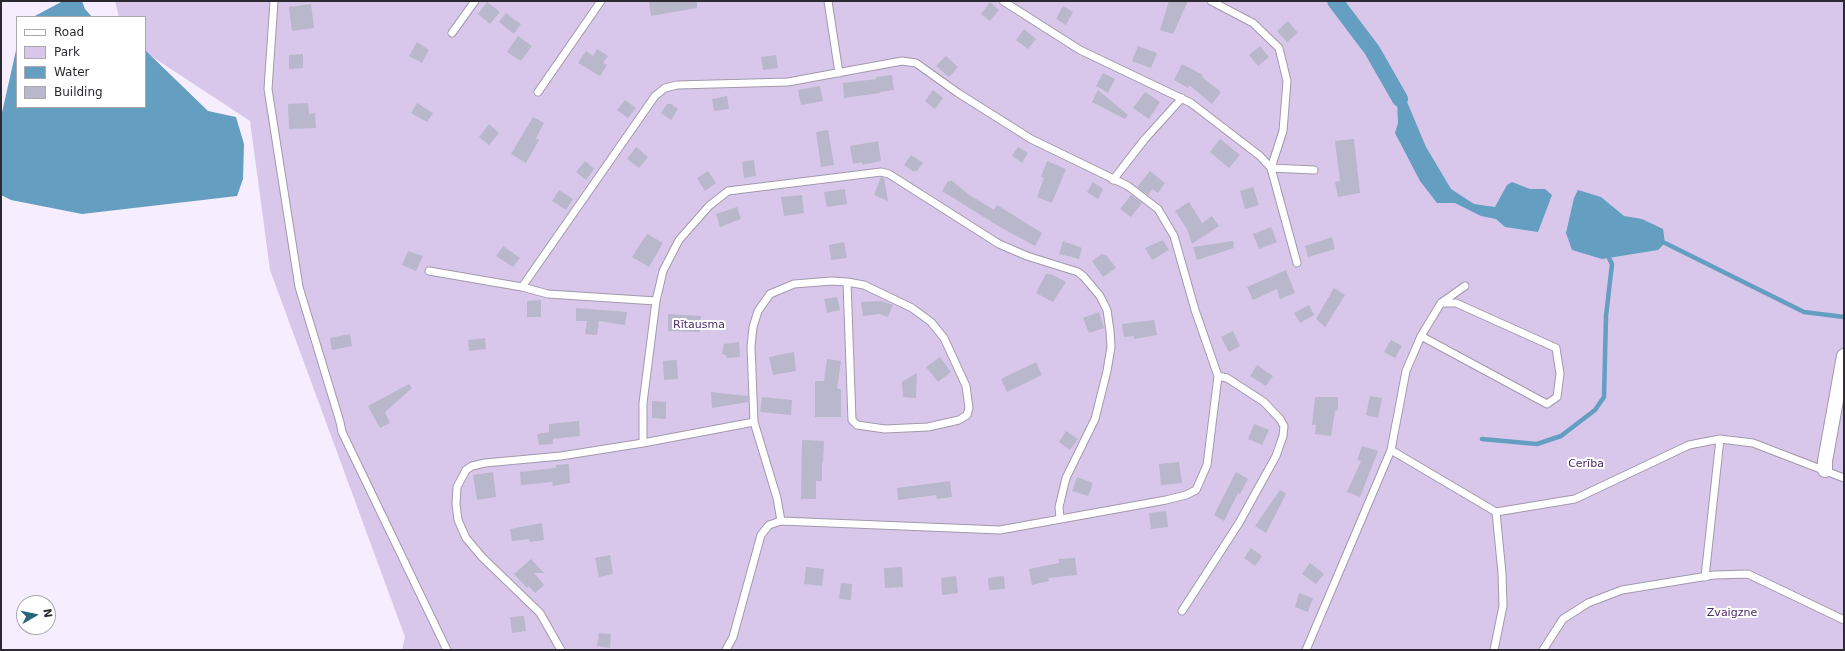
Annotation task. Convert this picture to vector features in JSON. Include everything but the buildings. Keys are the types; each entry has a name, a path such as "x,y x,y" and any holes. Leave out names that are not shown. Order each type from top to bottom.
{"street":[{"path":"1825,470 1825,461 1844,356"}],"lane":[{"path":"274,1 268,89 299,287 342,432 447,650"},
{"path":"452,33 475,1"},
{"path":"538,92 601,1"},
{"path":"828,1 839,73"},
{"path":"1003,1 1080,50 1182,98 1260,156 1271,168 1296,263"},
{"path":"1211,1 1253,23 1279,48 1287,81 1283,131 1271,168"},
{"path":"522,287 655,96 665,88 677,85 788,82 902,61 916,63 958,93 1031,139 1128,186 1158,209 1174,236 1195,310 1218,376 1207,465 1196,490 1186,495 1166,500 1000,530 781,521 769,525 761,535 733,637 726,650"},
{"path":"1113,180 1144,140 1182,98"},
{"path":"1271,168 1314,170"},
{"path":"642,443 643,403 656,301 663,271 679,240 709,206 728,191 881,172 889,174 999,244 1027,256 1078,272 1084,276 1100,296 1107,310 1111,347 1107,371 1095,419 1066,478 1059,507 1060,518"},
{"path":"429,271 522,287 548,294 656,301"},
{"path":"781,521 777,498 754,422 751,346 753,327 758,311 770,294 794,284 813,282 847,282 864,285 912,308 930,322 944,338 966,386 969,408 968,415 959,420 928,427 884,429 857,425 852,420 847,282"},
{"path":"1306,650 1391,450 1406,371 1421,336 1441,303 1464,286"},
{"path":"1421,336 1547,404 1557,397 1560,374 1556,348 1456,303 1441,303"},
{"path":"1182,611 1240,523 1276,456 1283,436 1284,426 1280,419 1264,402 1227,378 1218,376"},
{"path":"561,650 540,613 482,557 466,538 458,520 456,504 457,487 466,470 472,466 561,456 642,443 754,422"},
{"path":"1391,450 1496,512 1575,499 1689,445 1720,438 1753,443 1844,478"},
{"path":"1705,577 1720,438"},
{"path":"1494,650 1503,606 1502,573 1496,512"},
{"path":"1543,650 1548,639 1563,619 1588,603 1622,590 1705,577 1748,574 1844,620"}],"green space":[{"name":"Rītausma","path":"115,1 1844,1 1844,650 402,650 405,637 270,270 250,121 146,53 146,16 119,16"}],"water":[{"path":"63,1 82,1 85,9 91,16 35,16"},
{"path":"16,50 16,108 146,108 146,51 208,111 236,117 244,144 243,179 237,196 82,214 11,200 1,195 1,117"},
{"path":"1405,97 1426,147 1451,189 1474,204 1495,207 1507,185 1512,182 1530,189 1545,189 1552,195 1538,232 1505,227 1496,219 1481,216 1455,203 1437,203 1420,181 1395,133 1398,123 1397,100"},
{"path":"1578,190 1601,197 1624,216 1642,219 1663,229 1665,243 1658,250 1602,259 1572,250 1566,233 1574,198"}],"waterway":[{"path":"1335,1 1372,50 1400,99"},
{"path":"1665,243 1804,312 1844,317"},
{"path":"1482,439 1537,444 1561,436 1595,410 1604,397 1606,316 1612,264 1609,258"}],"park label":[{"name":"Cerība","path":"1586,464"},
{"name":"Zvaigzne","path":"1732,613"}]}
